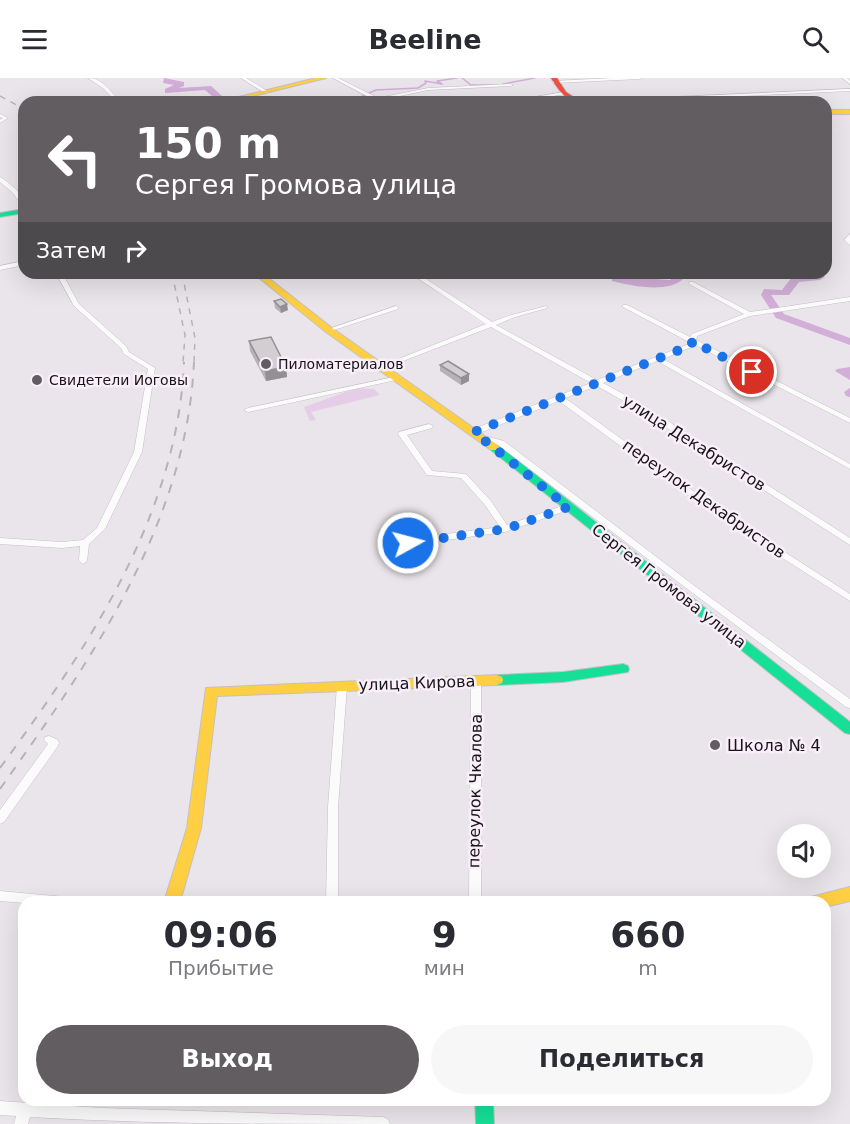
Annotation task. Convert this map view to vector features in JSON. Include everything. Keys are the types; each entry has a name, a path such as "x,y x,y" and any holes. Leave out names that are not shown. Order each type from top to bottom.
{"street":[{"path":"90,78 105,87 113,96"},
{"path":"243,78 267,92"},
{"path":"254,96 323,78"},
{"path":"335,78 370,96"},
{"path":"554,80 640,78"},
{"path":"844,78 850,83"},
{"path":"554,80 569,96"},
{"path":"399,96 428,89 511,85"},
{"path":"486,87 500,96"},
{"path":"717,96 850,90"},
{"path":"545,96 564,93"},
{"path":"832,112 850,112"},
{"path":"0,115 6,118 0,122"},
{"path":"0,179 18,196"},
{"path":"0,216 18,212"},
{"path":"850,236 847,240 850,243"},
{"path":"0,268 18,264"},
{"path":"0,541 85,543 101,529 138,452 152,368 126,353 124,347 76,305 62,279"},
{"name":"Сергея Громова улица","path":"264,279 329,330 477,434 850,729"},
{"name":"улица Декабристов","path":"422,279 492,325 637,405 850,542"},
{"path":"691,283 749,314"},
{"path":"477,434 558,397 692,345 694,335 749,314 850,298"},
{"path":"625,306 850,421"},
{"path":"383,367 545,307"},
{"path":"329,330 396,308"},
{"path":"658,359 850,467"},
{"path":"248,410 399,378"},
{"name":"переулок Декабристов","path":"558,397 718,513 850,598"},
{"path":"429,426 402,434 430,472 463,476 488,503 506,529"},
{"path":"477,434 501,443 688,586 850,704"},
{"path":"386,545 506,529 568,507"},
{"path":"83,561 85,543"},
{"name":"улица Кирова","path":"174,896 194,828 211,691 563,677 623,669"},
{"name":"переулок Чкалова","path":"475,896 476,681"},
{"path":"332,896 333,807 342,686"},
{"path":"0,819 54,743 49,740"},
{"path":"831,898 850,894"},
{"path":"0,897 18,898"},
{"path":"484,1106 485,1124"},
{"path":"0,1108 126,1120 384,1124"},
{"path":"21,1124 25,1109"}],"shaded area":[{"path":"357,388 374,389 380,395 311,412 316,420 310,421 304,407"}],"building":[{"path":"281,299 287,304 280,307 274,301"},
{"path":"271,337 286,367 265,371 249,341"},
{"path":"448,361 469,374 461,378 440,365"}],"waterway":[{"path":"168,78 166,81 181,84 168,91 208,88 210,92 218,96"},
{"path":"362,96 376,90 418,88 426,83 425,81 442,84 437,81 457,78"},
{"path":"462,78 471,85 497,85"},
{"path":"503,84 535,78"},
{"path":"616,279 641,283 673,283 678,279"},
{"path":"798,279 792,282 785,293 768,291 766,295 780,316 850,342"},
{"path":"850,370 841,371 850,376"}],"railway":[{"path":"0,96 18,106"},
{"path":"173,279 185,335 183,363"},
{"path":"183,279 195,338 194,363"},
{"path":"0,768 65,676 95,627 146,526 165,473 178,418 184,362"},
{"path":"0,789 99,640 128,588 153,534 173,478 187,421 194,362"}],"traffic: fast":[{"path":"0,215 18,212"},
{"path":"495,448 850,729"},
{"path":"497,680 563,677 623,669"},
{"path":"484,1106 485,1124"}],"traffic: slow":[{"path":"246,96 323,78"},
{"path":"832,112 850,112"},
{"path":"265,279 329,330 495,448"},
{"path":"174,896 194,828 211,691 497,680"},
{"path":"831,898 850,894"}],"traffic: jam":[{"path":"554,78 569,96"}],"place":[{"name":"Пиломатериалов","path":"266,364"},
{"name":"Свидетели Иоговы","path":"37,380"},
{"name":"Школа № 4","path":"715,745"}],"route":[{"path":"408,543 506,529 543,518 568,507 474,432 692,345 692,341 752,372"}]}
